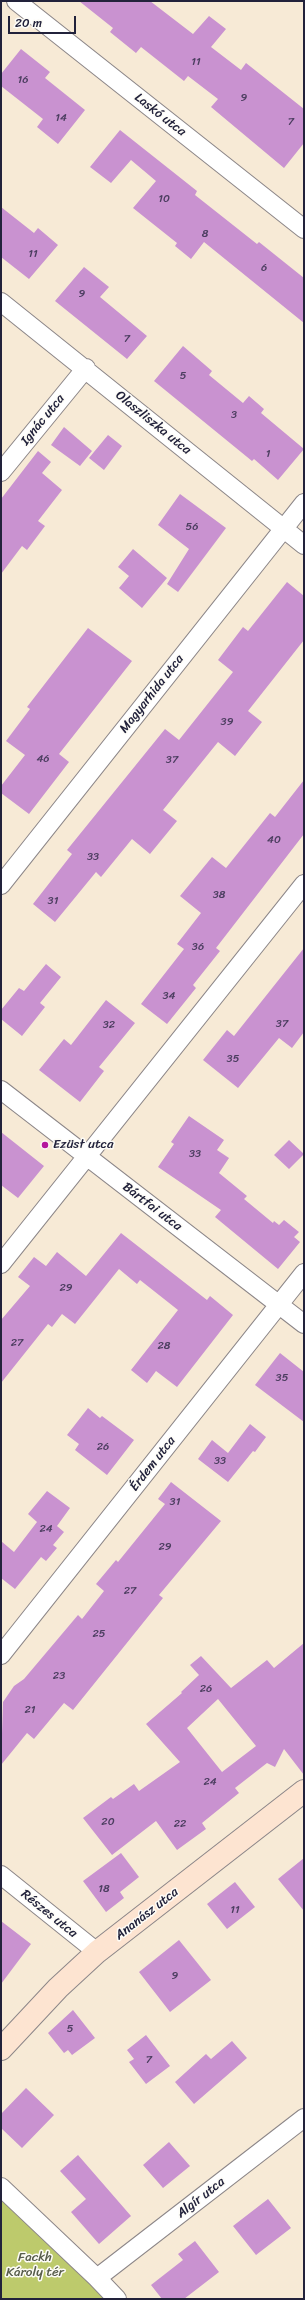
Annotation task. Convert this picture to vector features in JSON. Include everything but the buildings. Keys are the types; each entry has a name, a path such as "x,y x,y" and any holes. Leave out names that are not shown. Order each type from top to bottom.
{"street":[{"name":"Laskó utca","path":"16,1 304,229"},
{"name":"Olaszliszka utca","path":"1,302 86,368 304,545"},
{"name":"Ignác utca","path":"1,472 86,368"},
{"name":"Magyarhida utca","path":"1,885 304,503"},
{"path":"1,1264 304,884"},
{"name":"Bártfai utca","path":"1,1090 85,1157 280,1304 304,1324"},
{"name":"Érdem utca","path":"1,1655 304,1273"},
{"name":"Ananász utca","path":"1,2049 58,1988 97,1952 304,1791"},
{"name":"Részes utca","path":"1,1875 97,1952"},
{"name":"Algír utca","path":"97,2278 304,2118"},
{"path":"1,2187 97,2278 117,2299"}],"green space":[{"name":"Fackh Károly tér","path":"1,2187 117,2299 1,2299"}],"place":[{"name":"Ezüst utca","path":"45,1145"}]}
